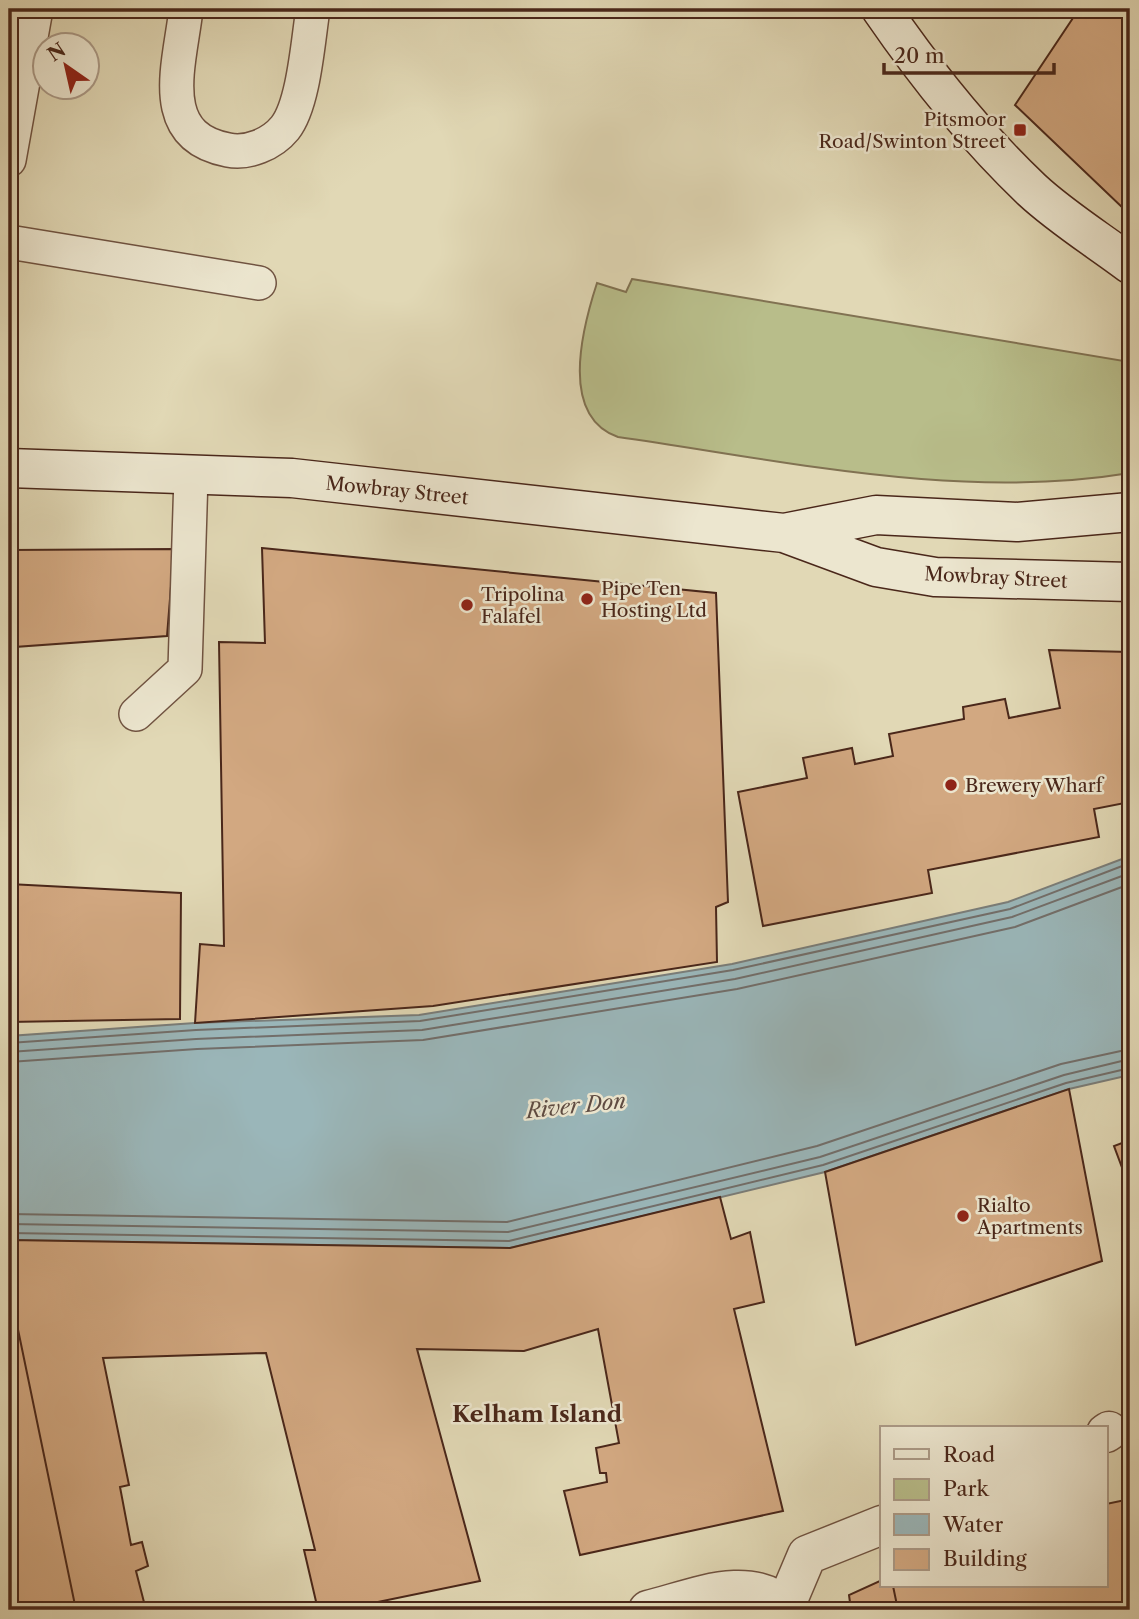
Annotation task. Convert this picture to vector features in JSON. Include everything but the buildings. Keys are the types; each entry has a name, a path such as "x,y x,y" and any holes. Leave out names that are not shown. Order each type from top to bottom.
{"main road":[{"path":"881,9 920,64 1033,191 1130,264"},
{"name":"Mowbray Street","path":"9,468 292,478 784,533 876,567 935,577 1130,582"},
{"name":"Mowbray Street","path":"784,533 876,515 1017,522 1130,512"},
{"path":"648,1610 746,1589 764,1592 787,1608 807,1555 880,1526"}],"lane":[{"path":"9,160 36,9"},
{"path":"186,9 176,99 184,127 205,146 235,151 264,145 285,128 295,110 313,9"},
{"path":"9,242 259,283"},
{"path":"136,714 186,669 191,476"}],"green space":[{"path":"632,279 1130,362 1130,473 1002,483 938,480 874,475 618,437 600,426 588,411 581,391 581,346 597,283 626,292"}],"water":[{"name":"River Don","path":"1130,856 1130,1075 1069,1089 825,1172 510,1248 9,1240 9,1036 195,1023 419,1015 732,964 1008,902"}],"place":[{"name":"Pitsmoor Road/Swinton Street","path":"1020,130"},
{"name":"Pipe Ten Hosting Ltd","path":"587,599"},
{"name":"Tripolina Falafel","path":"467,605"},
{"name":"Brewery Wharf","path":"951,785"},
{"name":"Rialto Apartments","path":"963,1216"}],"district":[{"name":"Kelham Island","path":"537,1414"}]}
